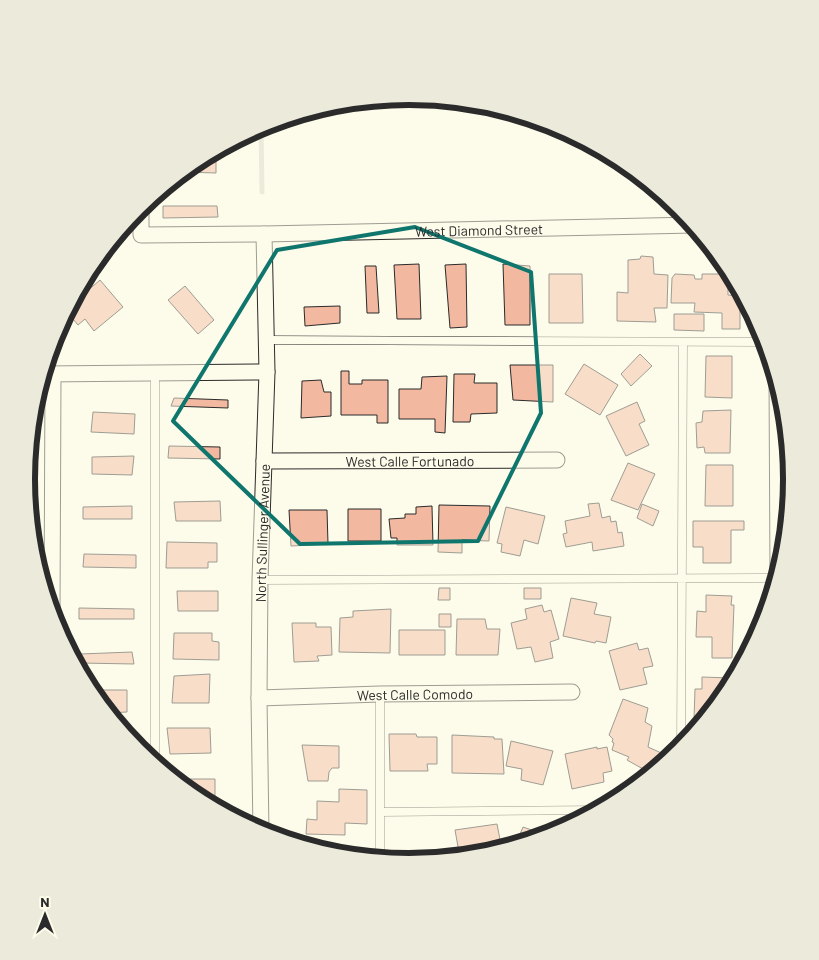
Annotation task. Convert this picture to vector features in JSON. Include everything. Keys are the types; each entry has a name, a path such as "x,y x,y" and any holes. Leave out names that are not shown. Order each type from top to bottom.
{"street":[{"name":"West Diamond Street","path":"141,219 142,235 684,225"},
{"name":"North Sullinger Avenue","path":"261,824 260,580 267,372 264,234"},
{"path":"51,374 267,372"},
{"path":"48,383 52,589"},
{"name":"West Calle Fortunado","path":"264,462 557,460"},
{"path":"780,534 784,468"},
{"name":"West Calle Comodo","path":"259,698 380,694 572,692"}],"lane":[{"path":"266,340 757,342"},
{"path":"681,738 682,343"},
{"path":"155,373 155,754"},
{"path":"260,580 771,578"},
{"path":"380,694 380,853"},
{"path":"380,812 586,810"}],"highlighted area":[{"path":"415,227 531,272 541,413 478,541 300,544 173,421 277,250"}],"building":[{"path":"213,162 216,162 216,173 196,172"},
{"path":"163,206 217,206 218,217 163,218"},
{"path":"641,256 653,257 654,274 668,275 667,308 654,308 656,322 617,321 617,292 628,293 628,260 640,259"},
{"path":"419,264 421,319 397,319 394,265"},
{"path":"466,264 467,327 450,328 445,265"},
{"path":"503,264 530,266 530,325 505,325"},
{"path":"365,266 376,266 379,313 367,313"},
{"path":"549,274 582,274 583,323 549,323"},
{"path":"675,274 694,275 695,279 702,279 702,274 722,274 724,282 728,283 728,295 735,296 740,304 740,329 722,329 722,313 694,312 695,303 671,303 672,278"},
{"path":"100,280 123,307 94,331 85,319 78,325 72,318 85,293"},
{"path":"185,286 214,320 198,334 168,300"},
{"path":"340,306 340,323 305,326 304,307"},
{"path":"674,314 704,314 704,331 674,330"},
{"path":"640,354 652,366 631,386 621,374"},
{"path":"706,356 732,356 732,398 705,397"},
{"path":"584,364 618,385 600,415 565,394"},
{"path":"510,365 553,365 553,402 513,400"},
{"path":"341,371 349,371 349,384 362,384 362,380 388,380 388,423 377,423 377,415 341,415"},
{"path":"454,374 475,374 474,383 497,383 497,413 471,414 470,422 453,422"},
{"path":"447,376 445,433 435,432 435,419 399,419 399,389 421,389 422,377"},
{"path":"321,380 324,392 331,392 331,416 301,418 302,381"},
{"path":"174,398 228,400 228,408 171,406"},
{"path":"637,402 645,421 639,424 649,445 626,456 606,416"},
{"path":"731,410 730,453 705,453 704,447 697,448 696,423 702,422 703,411"},
{"path":"93,412 135,414 134,434 91,432"},
{"path":"169,446 220,447 220,459 168,458"},
{"path":"134,456 132,475 92,474 92,457"},
{"path":"628,463 655,474 638,510 611,500"},
{"path":"706,465 733,465 733,506 705,506"},
{"path":"220,501 221,521 176,521 174,502"},
{"path":"599,503 602,518 610,516 611,522 616,521 618,533 622,532 624,546 593,551 592,542 566,547 563,534 567,533 565,521 590,516 588,504"},
{"path":"642,504 659,511 653,526 637,518"},
{"path":"439,505 490,506 489,541 462,540 462,553 438,552"},
{"path":"132,506 132,519 83,519 83,507"},
{"path":"432,506 433,545 397,545 397,538 391,538 389,519 405,518 405,514 416,514 416,507"},
{"path":"506,507 545,516 538,544 524,540 520,556 501,552 502,544 497,543"},
{"path":"348,509 381,509 381,541 348,541"},
{"path":"289,510 327,510 328,544 291,546"},
{"path":"693,521 744,521 744,530 731,530 731,563 703,563 703,547 693,547"},
{"path":"167,542 217,543 217,562 208,562 208,568 166,568"},
{"path":"84,554 136,555 136,568 83,567"},
{"path":"439,588 450,588 450,600 438,600"},
{"path":"524,588 541,588 541,599 524,599"},
{"path":"177,591 218,591 218,611 178,611"},
{"path":"706,595 732,596 731,605 734,605 732,658 712,658 712,637 696,637 697,611 706,612"},
{"path":"571,598 597,603 594,614 611,617 606,643 596,641 595,643 563,636"},
{"path":"542,605 544,612 551,610 559,639 550,642 553,658 535,662 531,647 517,649 511,623 527,619 525,609"},
{"path":"79,608 134,609 134,619 79,619"},
{"path":"391,609 390,653 339,652 340,618 353,617 353,611"},
{"path":"439,614 451,614 451,627 439,627"},
{"path":"457,619 485,619 487,629 500,629 498,655 456,655"},
{"path":"292,623 316,623 316,627 331,627 332,655 317,656 319,661 294,662"},
{"path":"399,630 445,630 445,655 399,655"},
{"path":"174,633 212,633 212,641 219,642 219,660 173,659"},
{"path":"637,643 639,650 648,648 653,666 643,668 647,684 620,690 609,651"},
{"path":"132,652 134,664 83,663 80,654"},
{"path":"210,674 209,703 172,703 174,676"},
{"path":"702,677 727,678 707,708 698,719 694,719 695,689 702,689"},
{"path":"99,690 127,690 127,712 116,713"},
{"path":"623,699 648,708 645,722 652,726 648,747 664,754 645,770 627,760 629,757 612,750 614,743 609,735"},
{"path":"167,728 210,728 211,753 170,754"},
{"path":"389,734 416,734 417,737 437,737 437,764 427,764 428,771 390,771"},
{"path":"452,735 502,739 504,774 452,773"},
{"path":"511,741 553,751 543,785 521,780 522,769 506,766"},
{"path":"302,745 339,746 339,768 332,768 329,772 328,781 308,781"},
{"path":"597,747 597,749 607,747 612,771 603,773 604,782 572,789 565,754"},
{"path":"185,779 215,779 215,797 211,797"},
{"path":"339,789 367,790 367,824 345,823 345,835 306,834 307,819 317,820 317,801 339,802"},
{"path":"497,824 501,843 459,851 455,830"},
{"path":"523,827 538,832 530,835 518,838"}],"waterway":[{"path":"261,136 262,192"}]}
